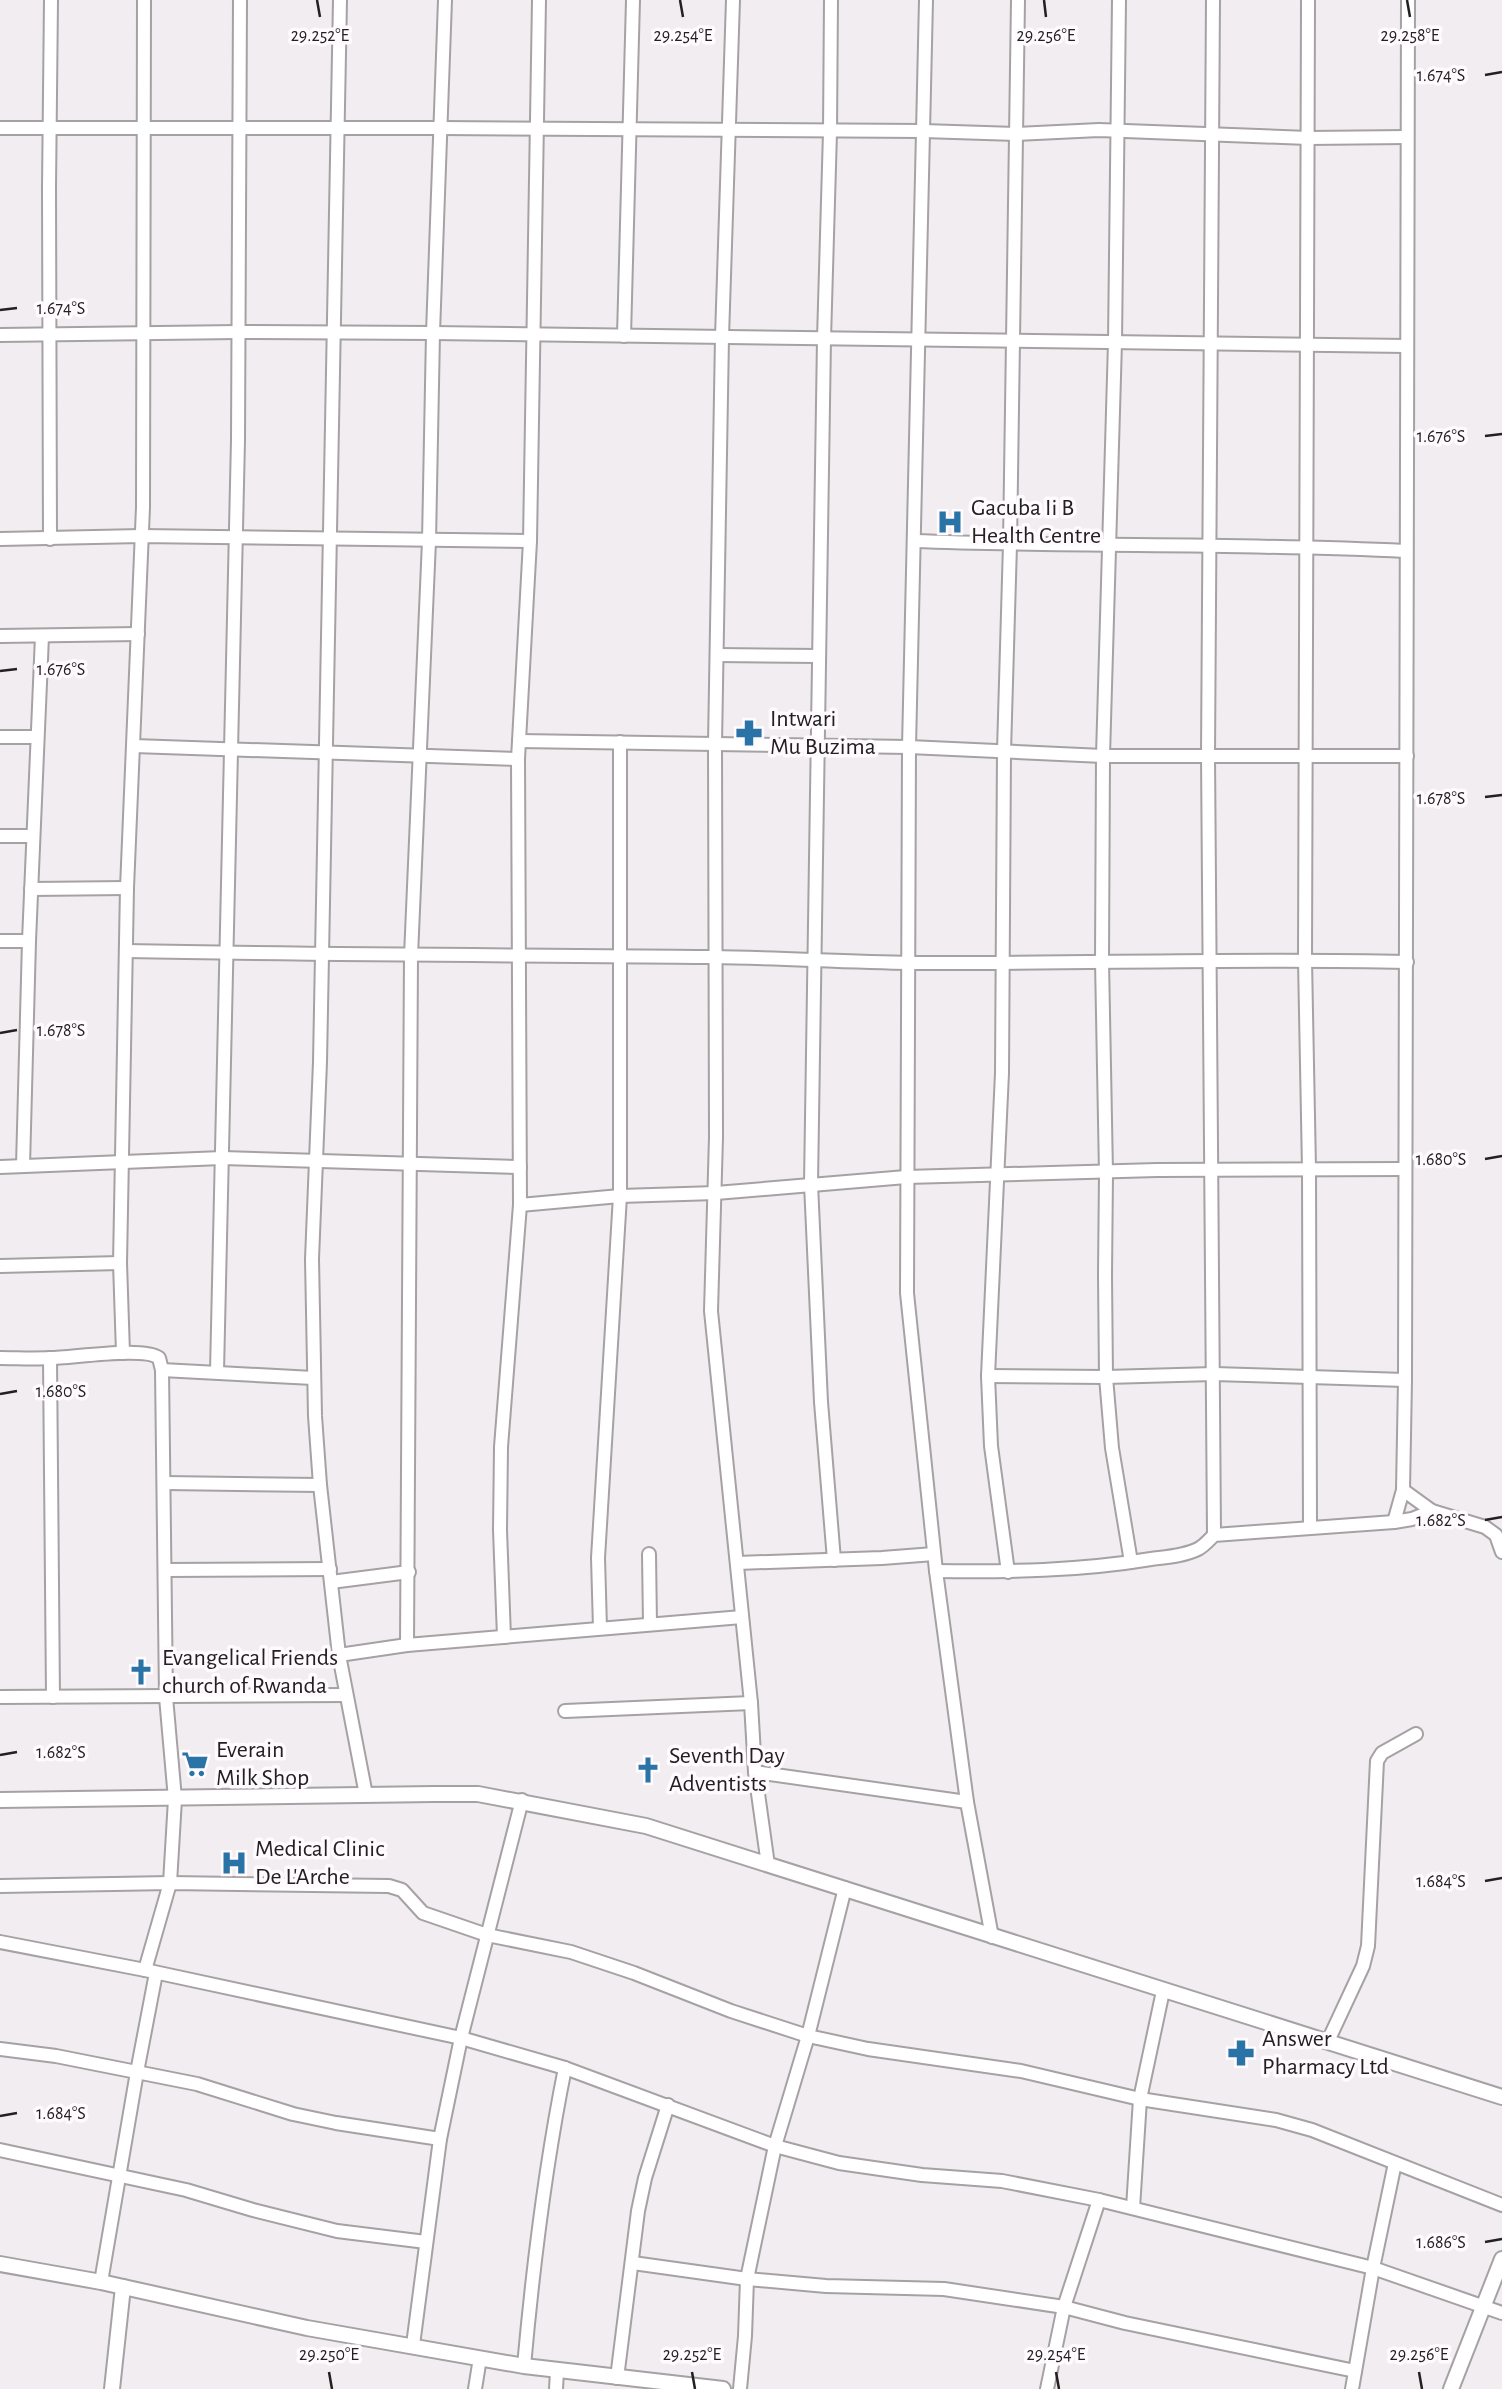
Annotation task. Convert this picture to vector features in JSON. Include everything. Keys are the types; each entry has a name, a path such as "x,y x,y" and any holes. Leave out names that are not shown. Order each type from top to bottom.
{"street":[{"path":"50,539 48,446 51,0"},
{"path":"123,1353 120,1263 127,888 141,536 144,0"},
{"path":"217,1372 236,538 240,0"},
{"path":"341,0 312,1259 313,1378 320,1485 339,1655 366,1795"},
{"path":"407,1645 411,956 429,541 433,333 445,0"},
{"path":"504,1637 500,1530 501,1447 520,1205 518,759 530,541 539,0"},
{"path":"624,336 632,0"},
{"path":"733,0 722,337 715,744 716,1193 712,1325 751,1703 755,1772 768,1865"},
{"path":"831,0 831,132 824,339 811,1184 821,1402 834,1560"},
{"path":"926,0 909,747 907,1293 936,1571 967,1802 992,1937"},
{"path":"1008,1572 991,1446 988,1376 1004,963 1004,751 1010,544 1018,0"},
{"path":"1119,0 1115,342 1103,756 1102,961 1106,1377 1112,1448 1131,1562"},
{"path":"1213,0 1208,755 1214,1535"},
{"path":"1308,0 1304,960 1309,1169 1310,1526"},
{"path":"1394,1521 1403,1490 1405,1380 1408,0"},
{"path":"0,128 440,128 1016,134 1118,131 1308,138 1407,137"},
{"path":"0,335 433,333 1407,346"},
{"path":"0,539 141,536 530,541"},
{"path":"914,541 1109,546 1210,544 1405,551"},
{"path":"0,636 138,634"},
{"path":"23,1166 42,636"},
{"path":"717,655 819,656"},
{"path":"0,737 37,737"},
{"path":"519,741 909,747 1103,756 1407,756"},
{"path":"600,1628 598,1558 620,1196 620,742"},
{"path":"134,746 518,759"},
{"path":"0,836 33,836"},
{"path":"31,889 127,888"},
{"path":"0,941 29,941"},
{"path":"127,951 411,956 715,957 909,963 1304,960 1407,962"},
{"path":"0,1167 222,1158 520,1167"},
{"path":"520,1205 620,1196 716,1193 906,1177 1405,1168"},
{"path":"0,1266 120,1263"},
{"path":"0,1358 154,1354 159,1358 162,1370 166,1697 175,1799 170,1884 151,1971 137,2072 101,2282"},
{"path":"50,1358 53,1697"},
{"path":"162,1370 313,1378"},
{"path":"988,1376 1214,1374 1405,1380"},
{"path":"165,1483 320,1485"},
{"path":"1403,1490 1432,1511 1485,1527 1496,1535 1502,1552"},
{"path":"936,1571 1008,1572 1131,1562 1185,1554 1199,1548 1214,1535 1394,1521 1412,1519 1432,1511"},
{"path":"737,1563 934,1553"},
{"path":"649,1554 650,1624"},
{"path":"166,1570 331,1575 409,1572"},
{"path":"339,1655 407,1645 742,1617"},
{"path":"0,1696 346,1695"},
{"path":"565,1711 751,1703"},
{"path":"1328,2041 1363,1966 1368,1946 1377,1761 1382,1753 1416,1734"},
{"path":"755,1772 967,1802"},
{"path":"0,1800 478,1794 522,1800 646,1826 1502,2096"},
{"path":"413,2345 440,2139 461,2038 522,1800"},
{"path":"0,1886 389,1886 402,1890 423,1913 487,1935 571,1952 731,2011 808,2036 868,2049 1021,2071 1140,2099 1276,2120 1312,2130 1502,2205"},
{"path":"740,2389 746,2336 747,2279 775,2147 808,2036 845,1888"},
{"path":"0,1942 151,1971 461,2038 565,2068 775,2147 839,2163 922,2175 1002,2181 1099,2200 1373,2268 1502,2313"},
{"path":"1133,2208 1140,2099 1163,1991"},
{"path":"0,2049 56,2056 197,2084 303,2117 440,2139"},
{"path":"524,2366 537,2236 565,2068"},
{"path":"617,2378 638,2211 645,2178 668,2105"},
{"path":"0,2150 119,2175 337,2231 426,2242"},
{"path":"1352,2389 1395,2163"},
{"path":"1047,2389 1064,2307 1099,2200"},
{"path":"1451,2389 1502,2259"},
{"path":"633,2263 747,2279 826,2286 944,2289 1064,2307 1125,2323 1355,2371"},
{"path":"0,2264 101,2282 307,2328 524,2366 651,2385 723,2389"},
{"path":"111,2389 123,2287"},
{"path":"475,2389 480,2358"},
{"path":"556,2389 557,2371"}],"place":[{"name":"Gacuba Ii B Health Centre","path":"950,522"},
{"name":"Intwari Mu Buzima","path":"749,733"},
{"name":"Evangelical Friends church of Rwanda","path":"141,1672"},
{"name":"Everain Milk Shop","path":"195,1764"},
{"name":"Seventh Day Adventists","path":"648,1770"},
{"name":"Medical Clinic De L'Arche","path":"234,1863"},
{"name":"Answer Pharmacy Ltd","path":"1241,2053"}]}
